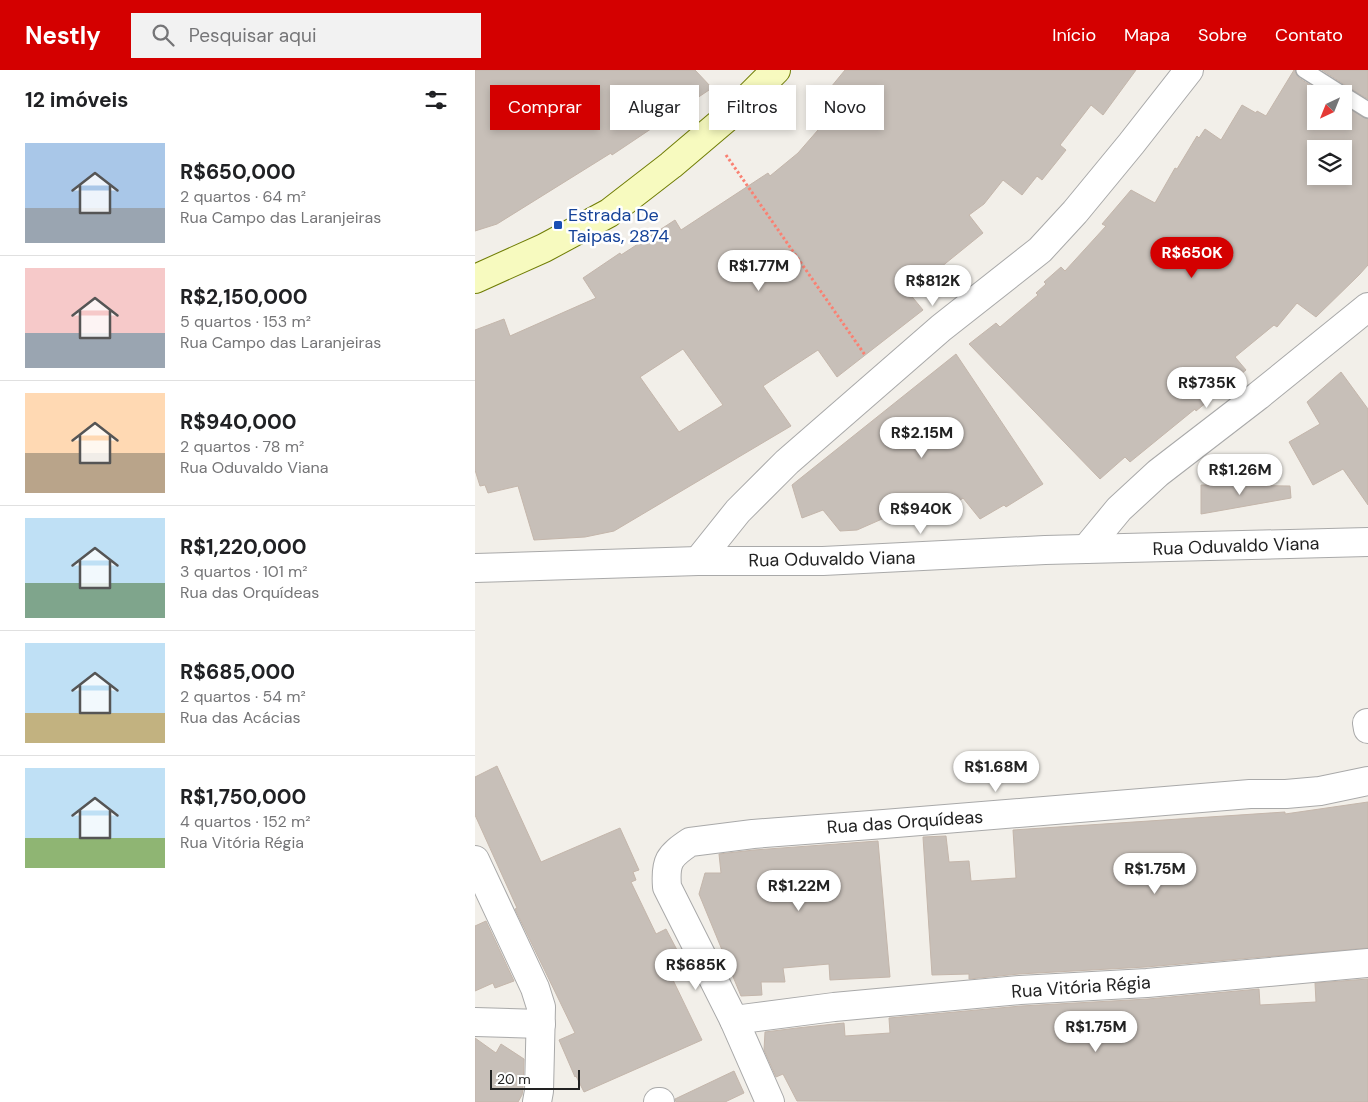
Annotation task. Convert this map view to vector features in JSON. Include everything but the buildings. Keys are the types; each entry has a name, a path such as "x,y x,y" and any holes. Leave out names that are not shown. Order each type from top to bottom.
{"main road":[{"path":"475,279 544,248 609,213 737,109 776,70"}],"street":[{"path":"698,561 738,511 787,462 941,328 1040,250 1075,212 1189,70"},
{"path":"1086,549 1119,509 1158,473 1259,396 1368,307"},
{"name":"Rua Oduvaldo Viana","path":"475,568 698,561 823,561 1086,549 1368,542"},
{"name":"Rua das Orquídeas","path":"734,1020 667,887 665,870 673,853 690,842 827,827 1250,794 1295,794 1368,781"},
{"path":"475,860 535,988 541,1007 539,1091 537,1102"},
{"name":"Rua Vitória Régia","path":"734,1020 834,1007 1011,991 1147,983 1368,963"},
{"path":"734,1020 770,1102"},
{"path":"475,1022 541,1024"}],"lane":[{"path":"1304,70 1328,85"},
{"path":"1353,100 1368,110"}],"path":[{"path":"710,132 883,380"}],"place":[{"name":"Estrada De Taipas, 2874","path":"558,225"}]}
